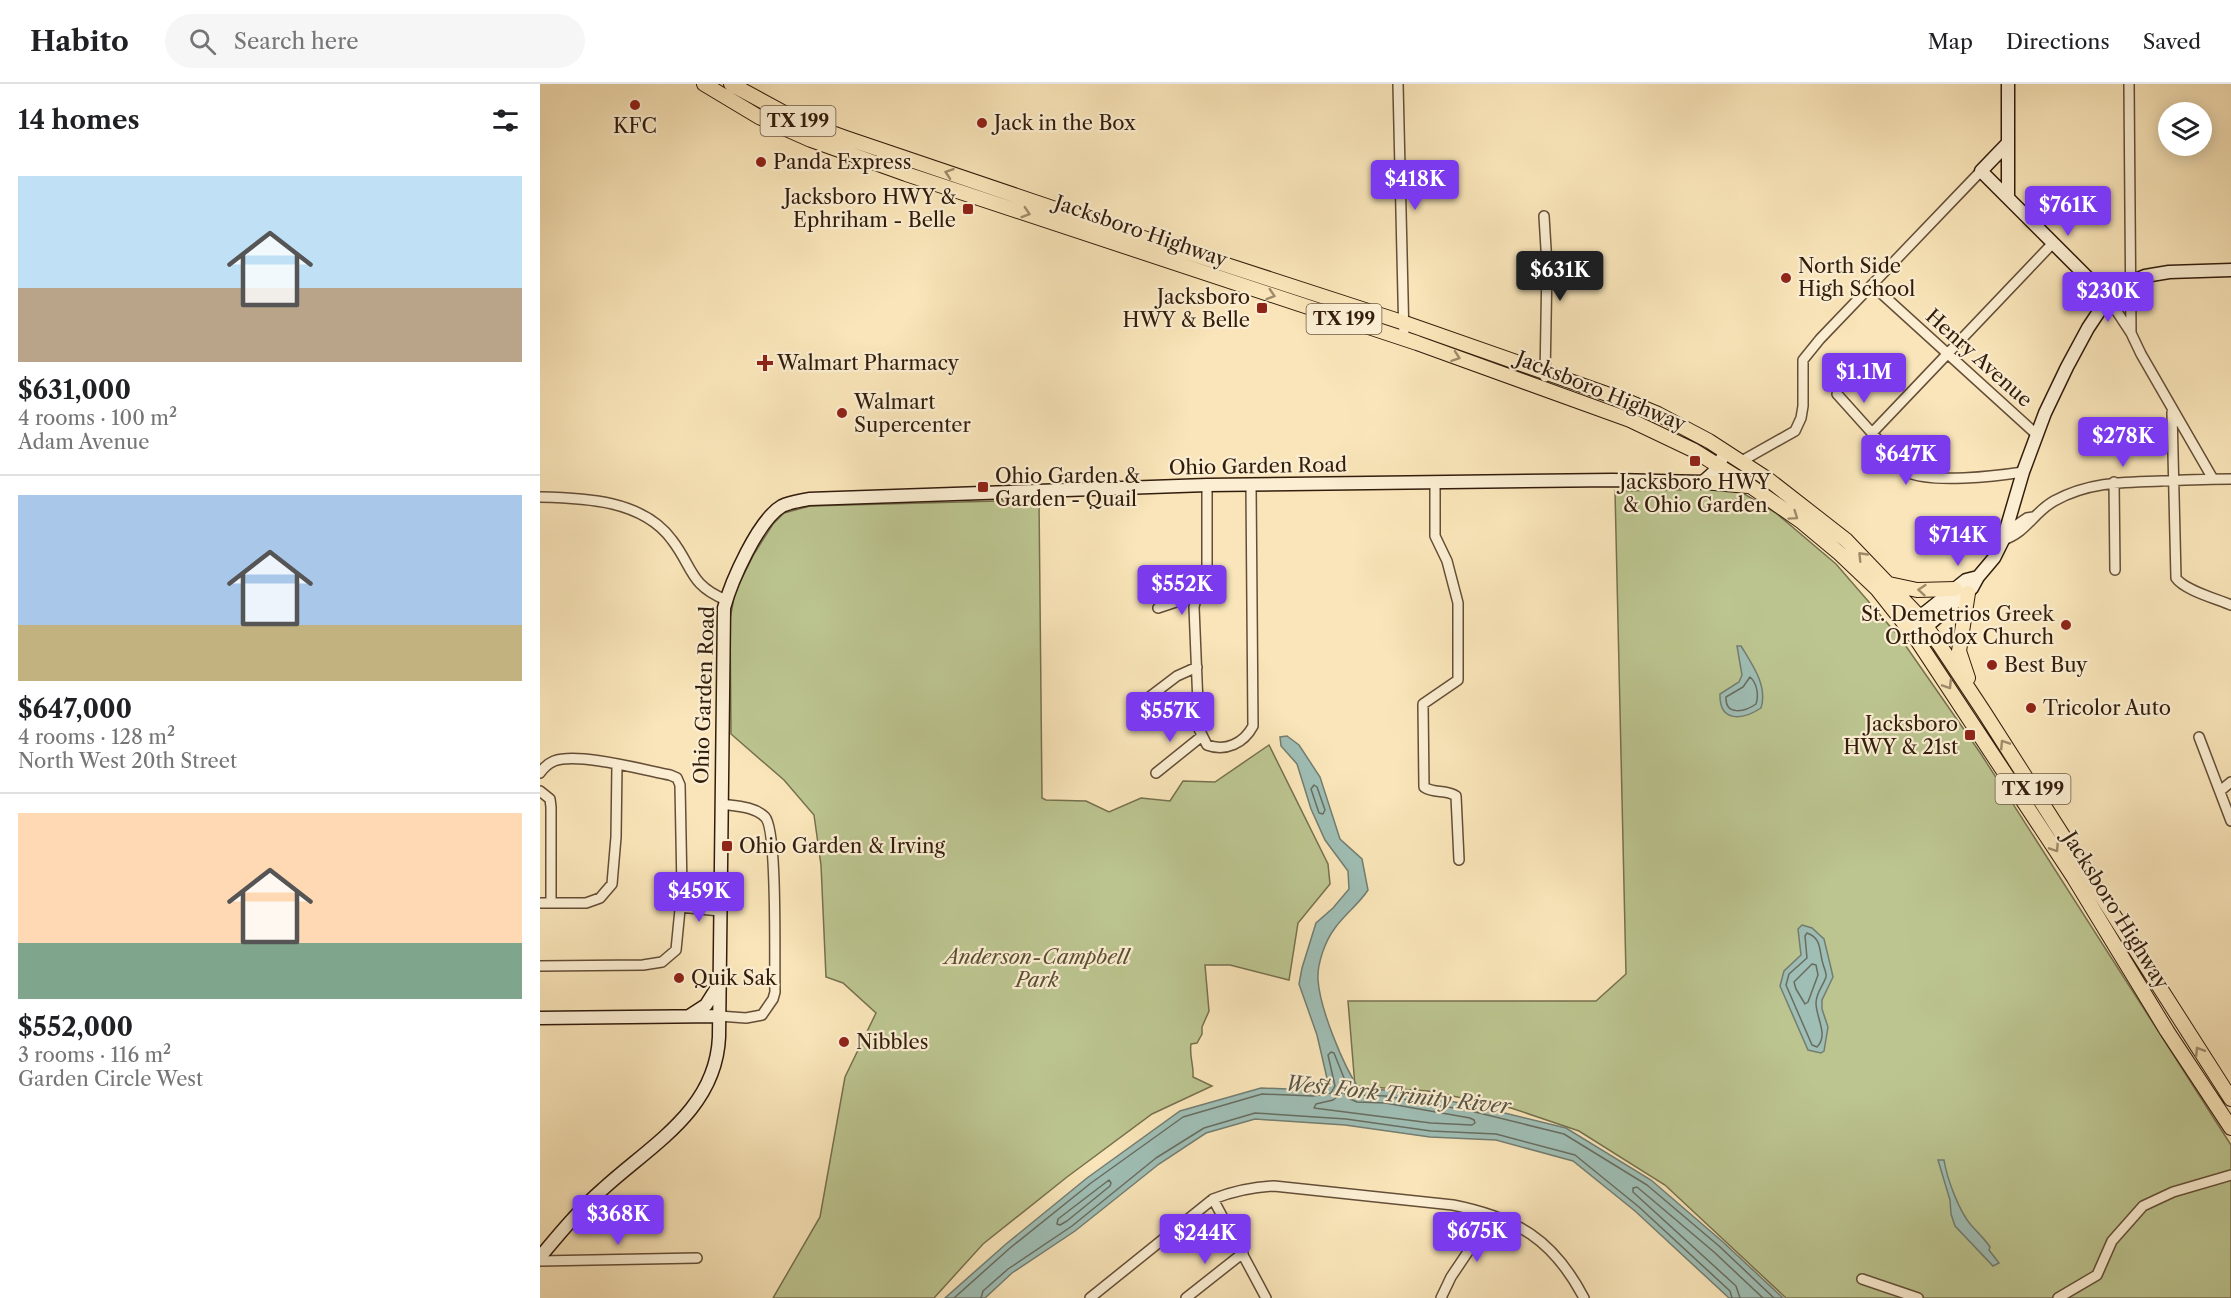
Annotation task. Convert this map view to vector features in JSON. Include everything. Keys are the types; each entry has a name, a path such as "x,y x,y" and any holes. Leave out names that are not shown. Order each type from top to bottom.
{"main road":[{"name":"Jacksboro Highway","path":"704,84 782,129 917,177 1223,272 1405,323 1658,414 1718,456 1752,487 1802,522 1838,552 1876,590 1911,632 2231,1099"},
{"name":"Jacksboro Highway","path":"731,84 799,121 1630,420 1718,456 1740,462 1778,486 1846,540 1923,622 1984,712 2088,888 2167,1031 2231,1128"},
{"path":"917,177 922,164"},
{"path":"1703,482 1752,487"},
{"path":"1889,584 1917,590 1961,591 1960,655 1984,712"}],"street":[{"path":"1398,84 1404,339"},
{"path":"2008,84 2008,198"},
{"path":"2129,84 2131,333"},
{"path":"1740,462 1794,430 1801,418 1803,406 1803,360 1820,339 2008,143"},
{"path":"1981,171 2108,298 2131,333 2213,479"},
{"path":"1544,216 1547,265 1544,388"},
{"path":"1872,433 2053,243"},
{"path":"1911,632 1961,591 1966,580 1978,577 1994,558 2005,536 2036,434 2088,327 2108,298 2131,282 2145,276 2169,272 2231,270"},
{"name":"Henry Avenue","path":"1872,285 2036,434"},
{"path":"1837,394 1907,472 1914,475 1991,477 2023,472"},
{"path":"2172,409 2176,578 2178,582 2198,592 2231,605"},
{"path":"1685,482 1703,471 1718,456"},
{"path":"1703,482 1718,456"},
{"path":"2005,536 2012,537 2031,523 2033,517 2045,507 2074,491 2114,482 2231,479"},
{"name":"Ohio Garden Road","path":"540,1257 579,1211 679,1125 698,1100 714,1065 718,1044 719,1016 723,618 734,577 765,522 782,506 794,502 821,499 1207,485 1613,480 1703,482"},
{"path":"1435,482 1435,536 1447,561 1458,603 1458,680 1423,704 1424,787 1428,791 1449,791 1456,796 1459,860"},
{"path":"2114,482 2115,570"},
{"path":"1207,485 1207,580 1197,595 1194,607 1199,729 1207,746 1223,748 1242,741 1253,726 1251,485"},
{"path":"540,497 573,498 621,506 649,519 660,526 672,539 693,579 714,595 726,600"},
{"path":"1158,608 1197,595"},
{"path":"1149,698 1177,676 1197,667"},
{"path":"1156,773 1202,736"},
{"path":"2199,737 2231,820"},
{"path":"540,773 546,765 556,760 574,759 617,765 677,778 680,785 682,889 676,950 662,962 643,965 540,966"},
{"path":"540,903 586,903 600,898 612,884 617,765"},
{"path":"2220,791 2231,782"},
{"path":"540,791 550,799 551,807 551,903"},
{"path":"540,1018 719,1016 746,1018 762,1015 768,1009 775,992 774,902 769,824 760,813 750,808 721,804"},
{"path":"680,907 720,911"},
{"path":"688,1016 706,1005 719,982"},
{"path":"2058,1298 2097,1275 2112,1240 2143,1206 2173,1192 2231,1175"},
{"path":"1090,1298 1213,1199 1234,1191 1274,1186 1475,1209 1529,1233 1549,1248 1568,1270 1584,1298"},
{"path":"1213,1199 1266,1298"},
{"path":"1441,1298 1451,1277 1492,1216"},
{"path":"1185,1298 1243,1253"},
{"path":"540,1262 697,1258"},
{"path":"1862,1279 1918,1298"}],"green space":[{"path":"1736,489 1776,513 1836,564 1901,639 1981,754 2231,1145 2231,1298 1786,1298 1665,1185 1579,1131 1511,1108 1428,1091 1355,1086 1348,1001 1596,1001 1626,974 1615,491"},
{"name":"Anderson-Campbell Park","path":"1039,500 1042,798 1086,801 1109,812 1141,798 1170,801 1183,781 1215,782 1269,745 1328,864 1330,884 1298,923 1289,980 1230,965 1205,965 1209,1011 1202,1027 1202,1034 1197,1043 1191,1044 1191,1053 1193,1077 1212,1086 1152,1114 1067,1177 983,1244 934,1298 773,1298 820,1217 845,1077 876,1013 843,983 826,977 821,865 814,815 784,780 731,734 730,619 735,592 754,554 773,524 784,513 810,506"}],"water":[{"path":"1737,646 1741,646 1754,668 1761,683 1763,700 1761,708 1754,712 1733,716 1723,710 1720,694 1739,682 1742,675"},
{"name":"West Fork Trinity River","path":"1287,736 1299,745 1320,777 1340,839 1362,859 1368,890 1331,933 1322,953 1318,974 1328,1021 1340,1052 1359,1089 1386,1090 1472,1105 1566,1128 1651,1180 1783,1298 1729,1298 1635,1211 1573,1161 1496,1140 1430,1137 1345,1125 1255,1119 1206,1133 1159,1164 1075,1231 1012,1273 985,1298 945,1298 1006,1244 1087,1178 1180,1111 1261,1088 1313,1090 1329,1087 1317,1035 1299,984 1316,923 1349,889 1348,871 1325,840 1311,809 1297,764 1281,746 1280,737"},
{"path":"1802,925 1812,928 1824,939 1833,977 1822,1000 1822,1009 1828,1027 1824,1051 1821,1053 1808,1050 1780,986 1784,971 1801,955 1798,929"},
{"path":"1938,1160 1944,1160 1962,1212 1988,1244 1989,1250 1999,1263 1993,1266 1955,1226"}],"place":[{"name":"KFC","path":"635,105"},
{"name":"Jack in the Box","path":"982,123"},
{"name":"Panda Express","path":"761,162"},
{"name":"Jacksboro HWY & Ephriham - Belle","path":"968,209"},
{"name":"North Side High School","path":"1786,278"},
{"name":"Jacksboro HWY & Belle","path":"1262,308"},
{"name":"Walmart Pharmacy","path":"765,363"},
{"name":"Walmart Supercenter","path":"842,413"},
{"name":"Jacksboro HWY & Ohio Garden","path":"1695,461"},
{"name":"Ohio Garden & Garden - Quail","path":"983,487"},
{"name":"St. Demetrios Greek Orthodox Church","path":"2066,625"},
{"name":"Best Buy","path":"1992,665"},
{"name":"Tricolor Auto","path":"2031,708"},
{"name":"Jacksboro HWY & 21st","path":"1970,735"},
{"name":"Ohio Garden & Irving","path":"727,846"},
{"name":"Quik Sak","path":"679,978"},
{"name":"Nibbles","path":"844,1042"}]}
